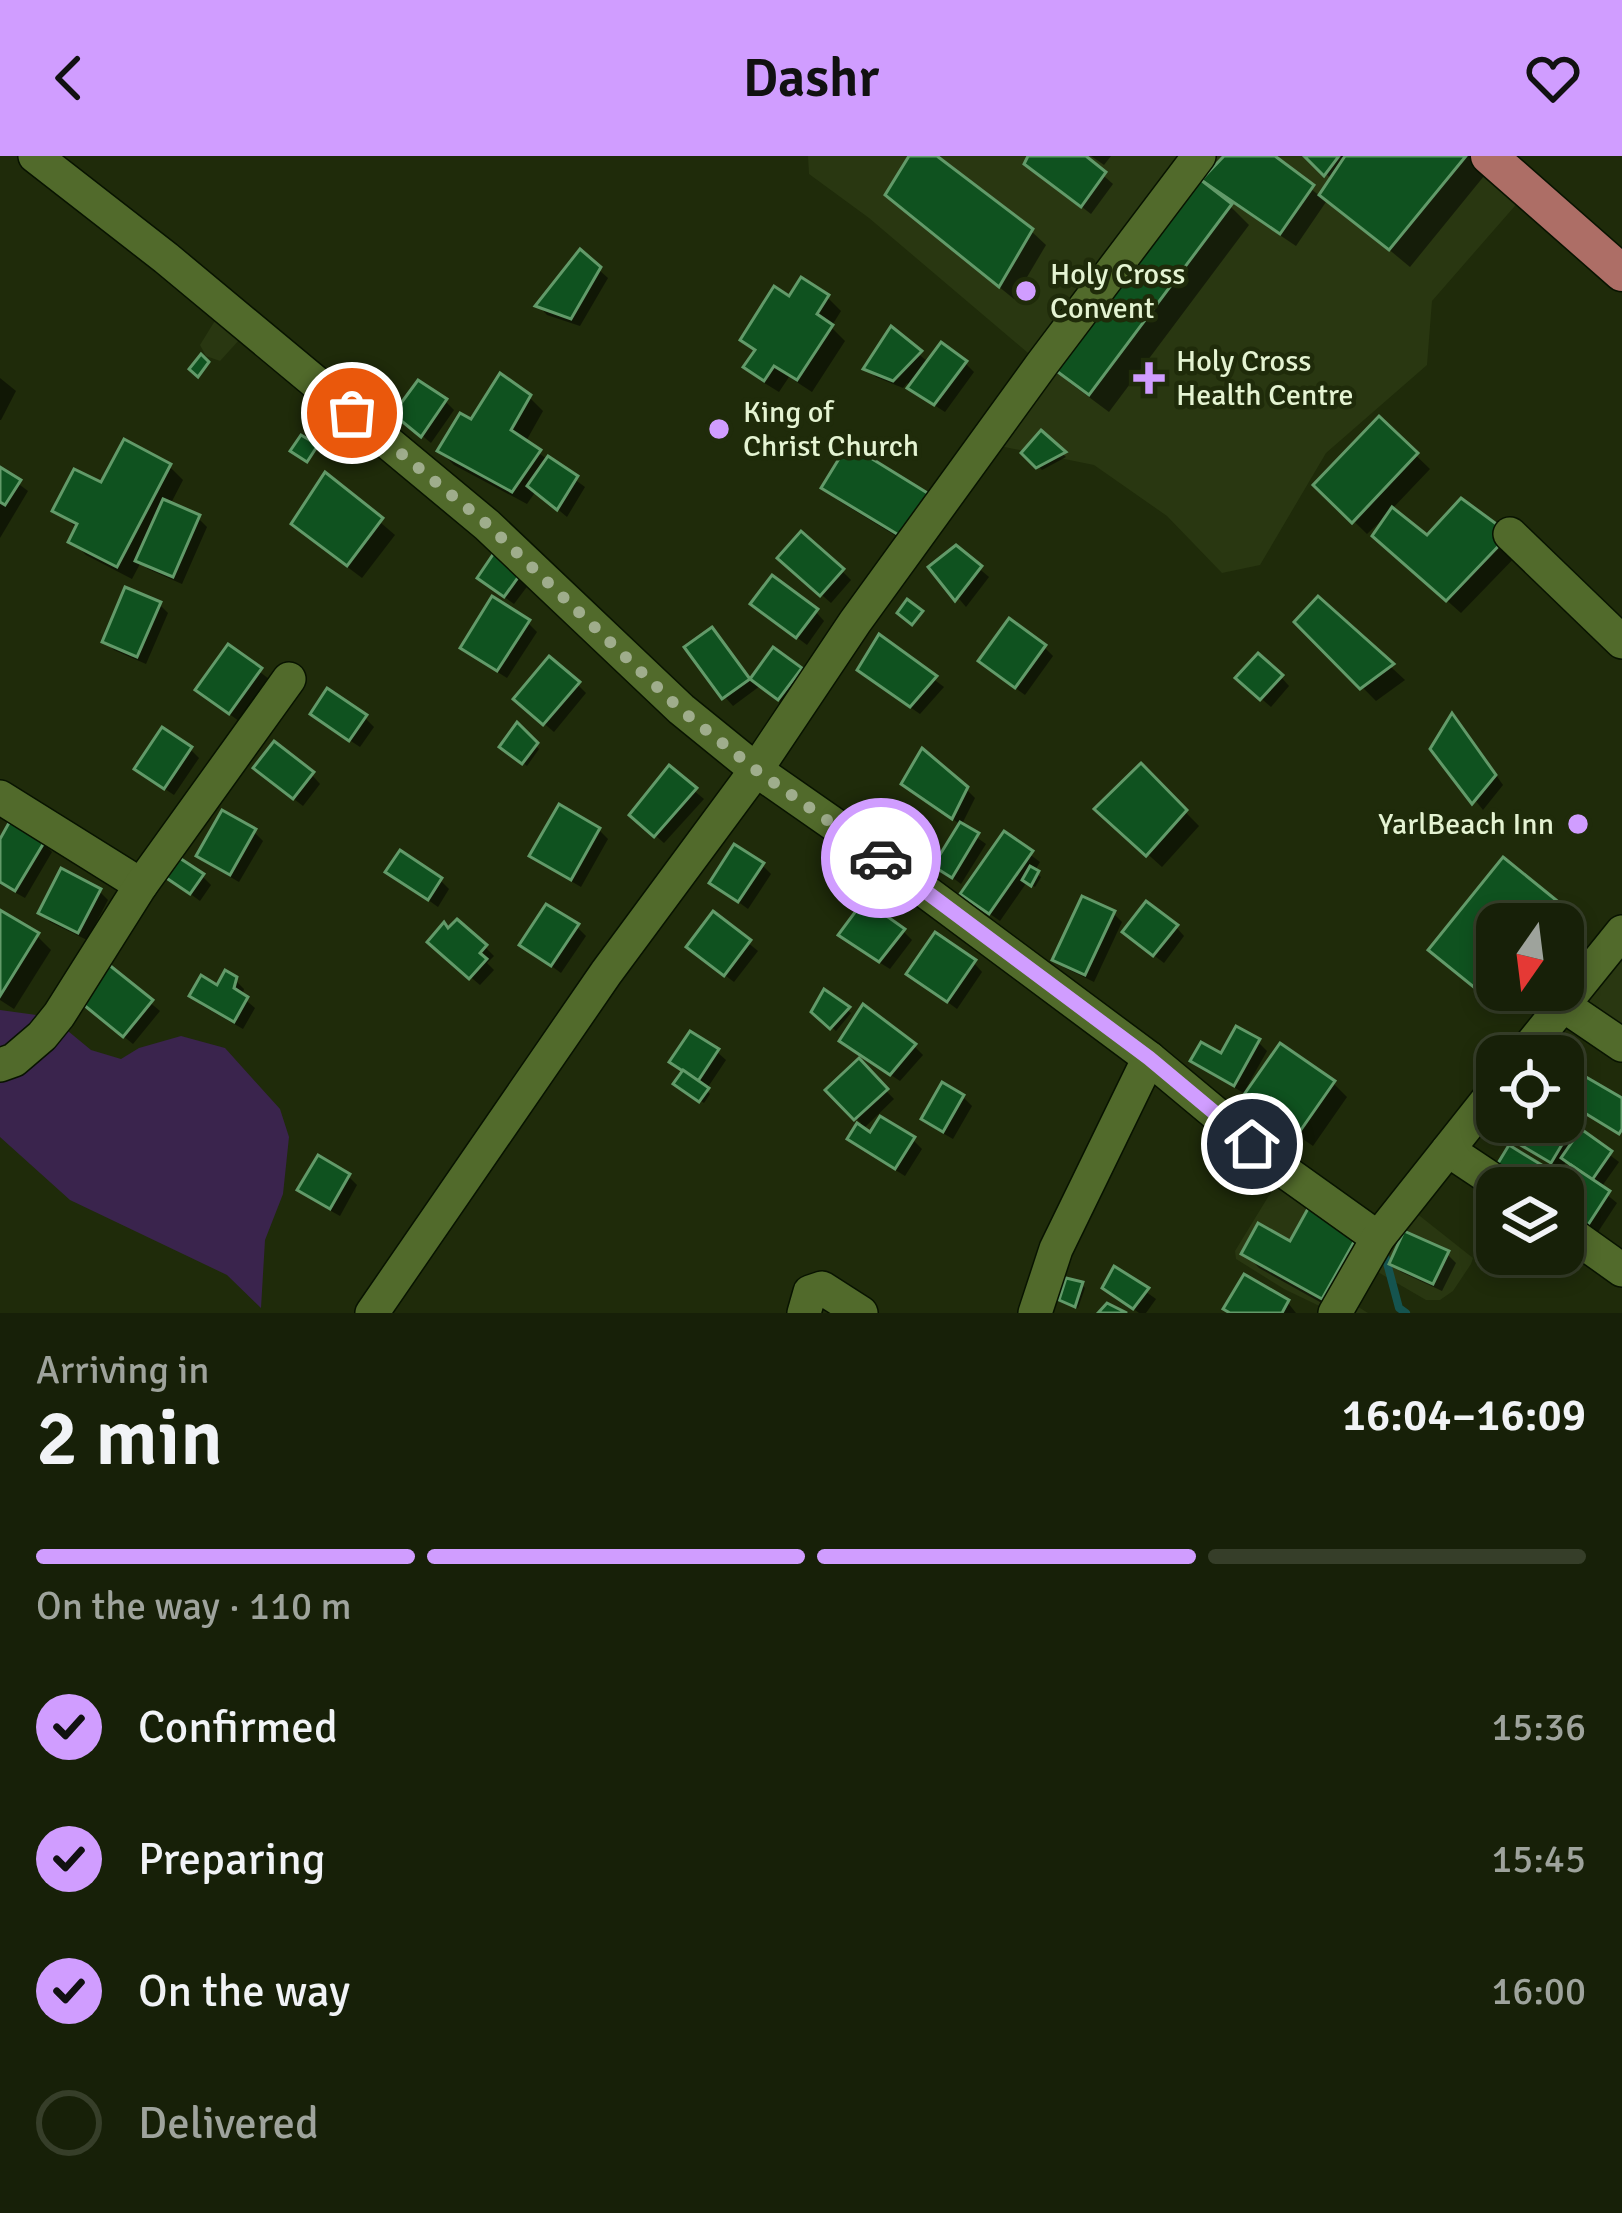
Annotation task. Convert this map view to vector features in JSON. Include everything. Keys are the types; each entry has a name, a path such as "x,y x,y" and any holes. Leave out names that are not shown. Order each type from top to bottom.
{"main road":[{"path":"1490,156 1622,273"}],"street":[{"path":"35,156 166,258 488,525 681,710 1149,1058 1287,1173 1378,1238"},
{"path":"372,1313 606,973 756,770 855,622 1199,156"},
{"path":"1510,534 1622,642"},
{"path":"0,1066 42,1036 59,1015 141,886 289,679"},
{"path":"0,797 141,886"},
{"path":"1584,978 1622,932"},
{"path":"1538,1035 1557,1011"},
{"path":"1571,1011 1622,1045"},
{"path":"1035,1313 1056,1249 1149,1058"},
{"path":"1349,1308 1378,1238 1476,1115"},
{"path":"1448,1150 1476,1169"},
{"path":"1584,1243 1622,1270"},
{"path":"803,1313 810,1292 822,1288 861,1313"}],"shaded area":[{"path":"808,156 1345,156 1389,250 1466,156 1489,156 1527,192 1432,301 1427,365 1326,453 1260,565 1222,573 1167,516 1094,465 985,443 1041,364 869,218 809,174"},
{"path":"224,306 250,328 220,361 206,356 200,345"},
{"path":"1622,932 1622,1045 1572,1011 1584,1011 1584,979"},
{"path":"0,1010 51,1017 91,1050 121,1059 139,1048 181,1036 225,1048 280,1109 289,1137 283,1194 265,1240 261,1308 227,1275 70,1200 0,1137"},
{"path":"1287,1173 1378,1238 1406,1205 1473,1258 1471,1264 1453,1291 1440,1300 1426,1300 1364,1264 1344,1298 1368,1313 1334,1313 1284,1289 1236,1259 1235,1251"}],"building":[{"path":"909,156 937,156 1033,229 999,287 885,195"},
{"path":"1028,156 1086,156 1106,172 1081,207 1024,164"},
{"path":"1224,156 1275,156 1314,185 1280,234 1201,180"},
{"path":"1304,156 1339,156 1324,176"},
{"path":"1345,156 1466,156 1389,250 1319,195"},
{"path":"1201,180 1232,204 1089,395 1047,364"},
{"path":"580,249 601,267 571,319 535,306"},
{"path":"801,277 829,295 817,314 833,325 797,380 774,366 764,381 743,367 755,350 740,340 774,286 789,296"},
{"path":"891,326 922,351 893,381 863,369"},
{"path":"941,342 967,361 934,405 907,388"},
{"path":"201,354 209,362 198,377 189,369"},
{"path":"500,373 531,395 511,430 541,450 512,492 437,451 460,413 471,419"},
{"path":"418,380 447,399 421,437 393,414"},
{"path":"1379,416 1418,453 1352,523 1313,485"},
{"path":"1041,430 1066,452 1036,468 1021,453"},
{"path":"301,435 318,445 307,462 290,451"},
{"path":"124,439 171,464 117,567 68,542 77,524 52,511 74,469 101,482"},
{"path":"848,444 929,494 902,537 821,488"},
{"path":"548,456 578,476 557,510 527,486"},
{"path":"0,467 21,480 5,505 0,502"},
{"path":"325,472 383,518 347,566 291,524"},
{"path":"1461,498 1510,534 1446,601 1372,536 1392,507 1427,535"},
{"path":"163,499 200,515 173,577 135,561"},
{"path":"801,531 844,569 820,596 777,558"},
{"path":"956,545 982,566 955,601 928,567"},
{"path":"494,553 522,572 504,597 477,578"},
{"path":"772,575 818,609 796,638 750,604"},
{"path":"125,587 161,602 137,657 102,642"},
{"path":"492,596 530,620 497,671 460,648"},
{"path":"1318,596 1394,664 1360,689 1294,622"},
{"path":"907,599 923,611 912,625 897,613"},
{"path":"1009,618 1046,645 1015,688 978,661"},
{"path":"712,627 750,679 722,699 684,647"},
{"path":"879,634 937,676 910,707 857,670"},
{"path":"228,644 262,668 229,714 195,690"},
{"path":"773,647 802,668 778,700 750,679"},
{"path":"1258,653 1283,675 1260,700 1235,678"},
{"path":"549,656 580,682 543,725 513,699"},
{"path":"327,688 367,715 349,741 310,714"},
{"path":"1452,713 1496,775 1472,804 1430,749"},
{"path":"517,722 538,743 522,764 499,747"},
{"path":"162,727 192,747 164,789 134,769"},
{"path":"274,741 314,772 293,799 253,768"},
{"path":"922,748 968,787 952,819 901,784"},
{"path":"1141,763 1187,810 1146,856 1094,809"},
{"path":"669,765 697,788 654,837 629,815"},
{"path":"559,804 600,828 571,880 529,856"},
{"path":"222,810 256,829 230,875 196,856"},
{"path":"10,821 45,841 15,891 0,882 0,839"},
{"path":"960,822 979,833 952,878 933,866"},
{"path":"1004,831 1033,851 989,914 960,894"},
{"path":"734,844 764,863 738,902 709,883"},
{"path":"400,850 442,878 428,900 385,872"},
{"path":"175,855 204,874 190,894 162,875"},
{"path":"1503,857 1560,903 1476,903 1476,989 1428,950"},
{"path":"1030,866 1039,871 1031,886 1022,880"},
{"path":"61,868 101,889 78,933 38,913"},
{"path":"1082,896 1115,911 1085,975 1052,960"},
{"path":"864,900 905,929 879,962 838,935"},
{"path":"1146,901 1178,925 1153,956 1122,932"},
{"path":"546,904 579,924 551,966 519,945"},
{"path":"0,910 39,933 0,996"},
{"path":"713,911 751,940 724,976 686,947"},
{"path":"457,919 487,945 480,953 487,959 469,979 427,942 444,922 448,928"},
{"path":"935,932 976,960 947,1002 906,974"},
{"path":"108,964 153,1000 123,1037 79,1001"},
{"path":"225,970 237,977 234,988 248,997 234,1022 189,996 201,975 217,985"},
{"path":"824,989 850,1007 830,1029 811,1012"},
{"path":"863,1004 916,1044 890,1075 839,1041"},
{"path":"1236,1026 1260,1039 1234,1086 1190,1061 1201,1042 1221,1053"},
{"path":"690,1031 719,1049 698,1081 669,1062"},
{"path":"1280,1043 1335,1081 1298,1134 1243,1096"},
{"path":"859,1058 888,1089 854,1120 825,1090"},
{"path":"683,1070 709,1088 699,1102 673,1084"},
{"path":"1586,1077 1622,1098 1619,1134 1584,1113"},
{"path":"942,1082 964,1095 943,1132 921,1119"},
{"path":"880,1116 915,1137 895,1169 847,1139 857,1123 870,1132"},
{"path":"1584,1131 1612,1151 1592,1180 1584,1174 1584,1167 1574,1167 1561,1158 1571,1143 1584,1143"},
{"path":"1517,1143 1563,1143 1551,1163"},
{"path":"1509,1145 1545,1167 1496,1167"},
{"path":"318,1155 350,1174 330,1209 297,1190"},
{"path":"1584,1174 1610,1191 1584,1227"},
{"path":"1310,1205 1359,1233 1322,1299 1241,1254 1258,1223 1290,1241"},
{"path":"1404,1231 1449,1251 1433,1284 1389,1264"},
{"path":"1114,1266 1149,1288 1133,1309 1102,1288"},
{"path":"1244,1274 1289,1300 1282,1313 1223,1309"},
{"path":"1066,1278 1083,1282 1075,1307 1059,1300"},
{"path":"1107,1303 1127,1313 1098,1313"}],"waterway":[{"path":"1383,1248 1399,1308 1406,1313"}],"way so far":[{"path":"352,413 488,525 681,710 756,770 881,858"}],"place":[{"name":"Holy Cross Convent","path":"1026,291"},
{"name":"Holy Cross Health Centre","path":"1149,378"},
{"name":"King of Christ Church","path":"719,429"},
{"name":"YarlBeach Inn","path":"1578,824"}],"route":[{"path":"881,858 1149,1058 1252,1144"}]}
